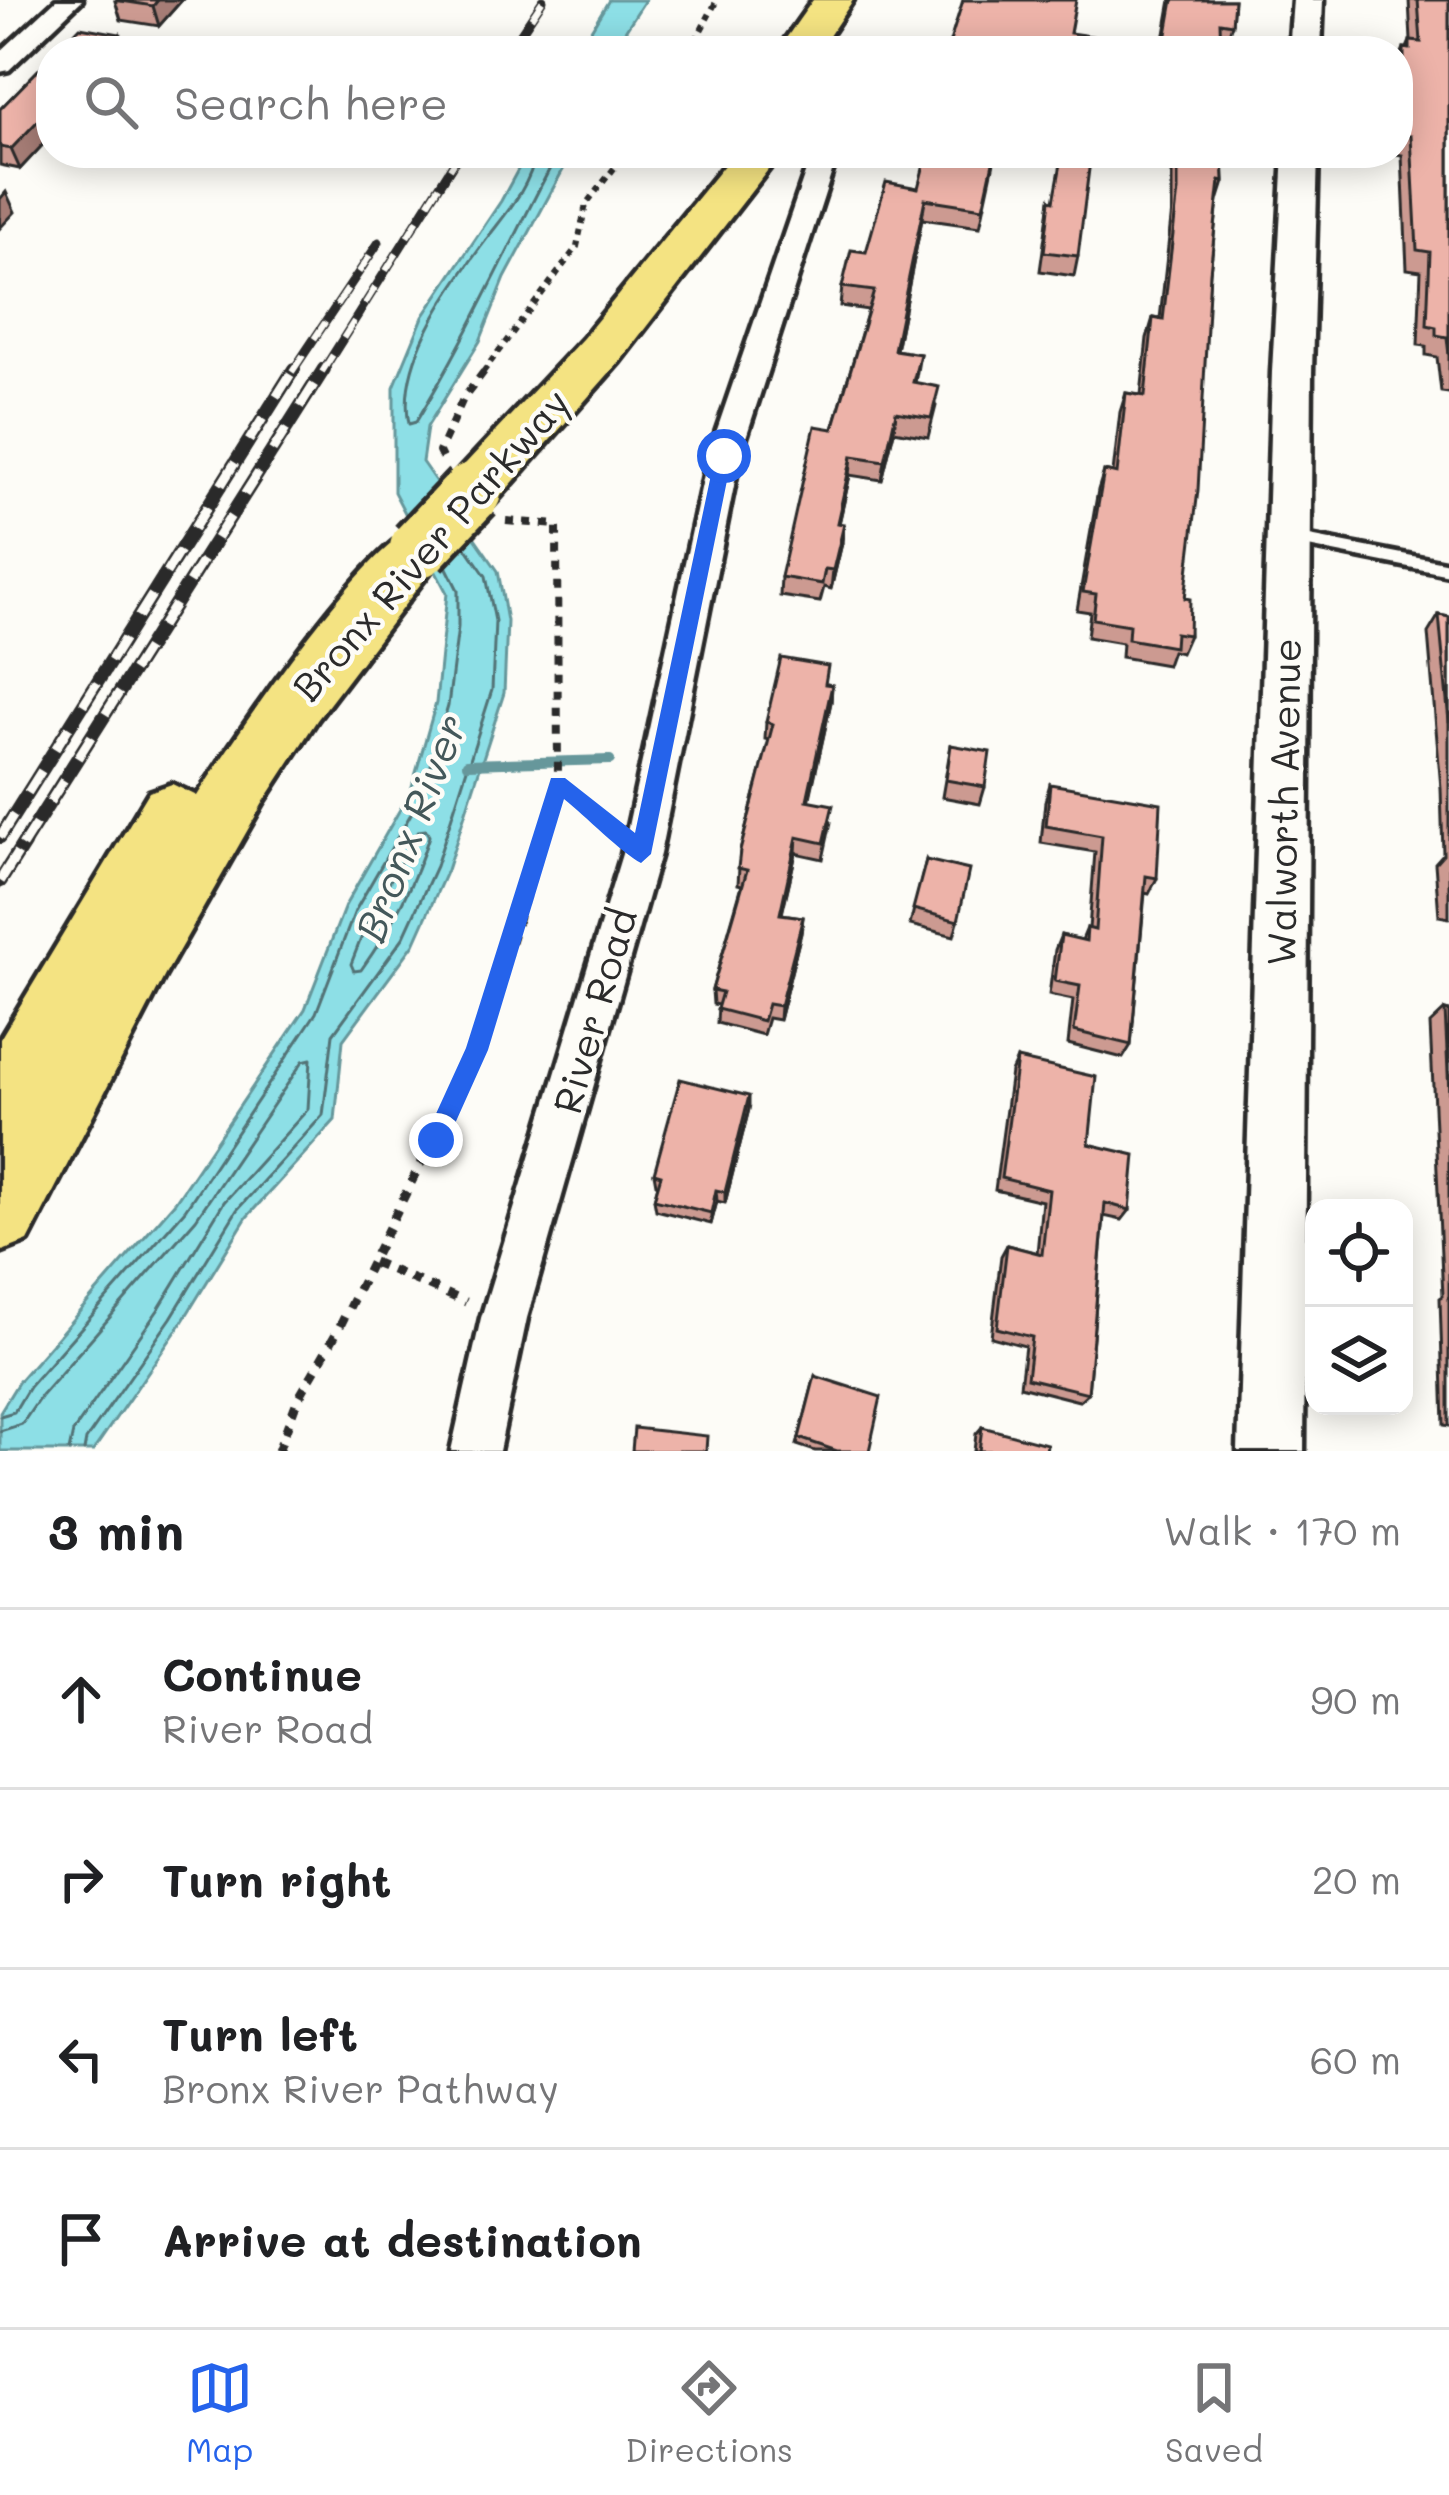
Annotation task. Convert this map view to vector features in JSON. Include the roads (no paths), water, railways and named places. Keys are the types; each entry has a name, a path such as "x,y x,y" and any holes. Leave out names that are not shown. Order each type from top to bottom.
{"highway":[{"path":"808,36 833,0"},
{"path":"842,36 865,0"},
{"name":"Bronx River Parkway","path":"0,1214 238,783 411,534 709,168"},
{"name":"Bronx River Parkway","path":"0,1108 158,833 218,740 282,655 411,534 472,492 601,350 746,168"}],"street":[{"path":"2,61 70,0"},
{"path":"1306,36 1308,0"},
{"name":"River Road","path":"475,1451 503,1318 641,854 724,456 821,168"},
{"name":"Walworth Avenue","path":"1271,1451 1301,168"}],"lane":[{"path":"1289,538 1449,569"}],"water":[{"path":"609,0 645,0 622,36 587,36"},
{"name":"Bronx River","path":"519,168 564,168 505,278 480,341 427,427 422,462 498,571 507,621 504,693 447,870 414,944 343,1040 335,1120 247,1217 181,1324 93,1451 0,1451 0,1412 19,1381 175,1202 305,1009 345,906 411,790 436,703 447,593 394,492 394,387 423,317"}],"waterway":[{"name":"Bronx River","path":"467,764 610,760"}],"railway":[{"path":"519,36 543,0"},
{"path":"322,372 451,168"},
{"path":"294,369 379,242"},
{"path":"0,837 294,369"},
{"path":"22,846 324,369"},
{"path":"0,881 24,843"}]}
